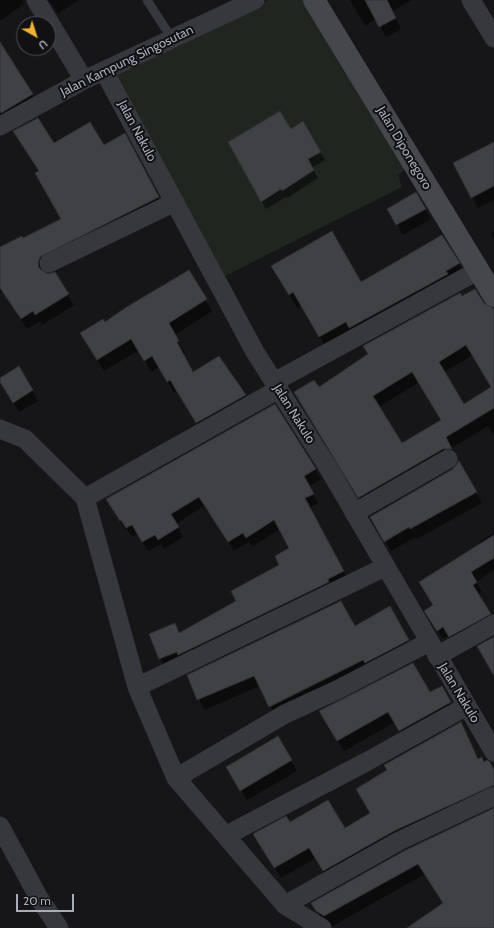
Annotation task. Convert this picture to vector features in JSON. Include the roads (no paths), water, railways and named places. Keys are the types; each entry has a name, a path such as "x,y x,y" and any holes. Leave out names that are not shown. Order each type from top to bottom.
{"street":[{"path":"36,0 84,80"},
{"name":"Jalan Kampung Singosutan","path":"0,126 84,80 255,0"},
{"name":"Jalan Diponegoro","path":"314,0 494,296"},
{"path":"470,0 494,38"},
{"name":"Jalan Nakulo","path":"104,71 255,352 354,513 494,752"},
{"path":"50,263 175,202"},
{"path":"85,498 276,385 478,270"},
{"path":"0,429 25,439 85,498 137,687 176,778 227,835 285,905 322,928"},
{"path":"354,513 448,459"},
{"path":"137,687 385,567"},
{"path":"176,778 285,714 337,690 494,624"},
{"path":"227,835 467,706"},
{"path":"285,905 399,841 494,796"},
{"path":"0,826 5,847 59,928"}],"lane":[{"path":"147,0 172,39"}]}
